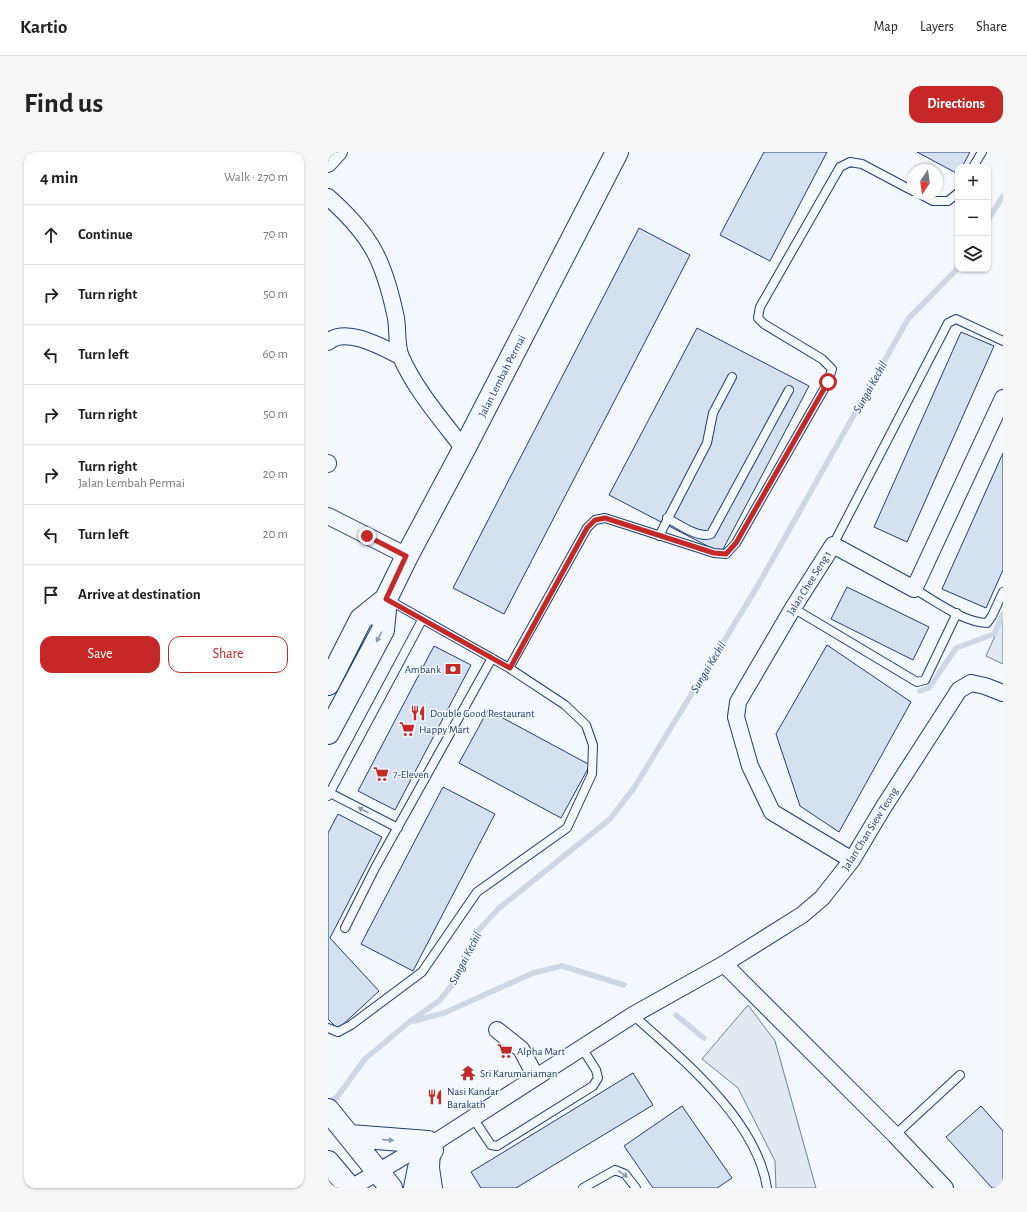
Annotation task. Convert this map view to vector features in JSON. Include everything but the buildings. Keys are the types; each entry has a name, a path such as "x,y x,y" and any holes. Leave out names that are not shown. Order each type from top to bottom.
{"main road":[{"name":"Jalan Lembah Permai","path":"328,733 383,630 386,599 406,556 464,449 617,152"},
{"name":"Jalan Lembah Permai","path":"328,684 362,619 386,599"},
{"path":"328,1110 347,1132 380,1181"},
{"path":"347,1132 432,1144 420,1168 415,1188"},
{"path":"328,1163 350,1188"}],"street":[{"path":"328,197 367,237 379,258 392,297 398,326 400,356 425,399 464,449"},
{"path":"328,342 331,339 348,336 369,341 400,356"},
{"path":"914,589 1003,398"},
{"path":"328,516 406,556"},
{"name":"Jalan Chee Seng 1","path":"852,860 772,812 750,766 736,717 738,702 832,545 914,589"},
{"name":"Jalan Chan Siew Teong","path":"350,1188 380,1181 432,1144 633,1015 724,964 802,915 822,898 852,860 883,808 959,690 971,683 985,686 1003,693"},
{"path":"724,964 895,1135 945,1188"},
{"path":"497,1030 521,1049 536,1077"},
{"path":"432,1144 431,1168 434,1188"}],"lane":[{"path":"975,164 982,152"},
{"path":"510,668 587,528 595,520 605,518 714,553 726,554 736,543 828,382 832,368 822,359 764,324 758,318 760,307 840,167 850,162 862,164 907,187"},
{"path":"931,200 948,202 955,196"},
{"path":"832,545 948,323 956,319 1003,341"},
{"path":"659,536 707,443 713,413 732,377"},
{"path":"667,518 697,533 705,535 711,534 789,390"},
{"path":"914,589 956,613 977,622 987,623 992,616 1003,592"},
{"path":"328,1028 338,1032 422,972 477,892 567,828 592,774 593,746 586,725 565,705 510,668 386,599"},
{"path":"793,608 918,682 925,680 956,613"},
{"path":"398,828 329,793 422,620"},
{"path":"345,928 398,828 492,658"},
{"path":"633,1015 674,1052 740,1123 754,1144 765,1172 767,1188"},
{"path":"473,1118 491,1145 497,1146 592,1086 598,1078 596,1070 582,1048"},
{"path":"895,1135 960,1074"},
{"path":"583,1188 615,1170 625,1174 636,1188"}],"shaded area":[{"path":"1003,618 1003,664 986,656"},
{"path":"748,1005 775,1041 816,1188 776,1188 775,1161 738,1088 702,1059"}],"waterway":[{"name":"Sungai Kechil","path":"991,215 1003,196"},
{"name":"Sungai Kechil","path":"328,1103 337,1097 365,1059 408,1023 440,1000 455,981 478,931 498,909 610,819 634,788 757,587 908,319 955,271"},
{"path":"920,691 929,688 956,648 994,634 1003,614"},
{"name":"Sungai Kechil","path":"414,1021 444,1013 533,973 562,966 624,985"},
{"name":"Sungai Kechil","path":"676,1015 704,1038"}],"place":[{"name":"Ambank","path":"453,669"},
{"name":"Double Good Restaurant","path":"418,713"},
{"name":"Happy Mart","path":"407,729"},
{"name":"7-Eleven","path":"381,774"},
{"name":"Alpha Mart","path":"505,1051"},
{"name":"Sri Karumariaman","path":"468,1073"},
{"name":"Nasi Kandar Barakath","path":"435,1097"}],"route":[{"path":"367,536 406,556 386,599 510,668 587,528 595,520 605,518 714,553 726,554 736,543 828,382"}]}
